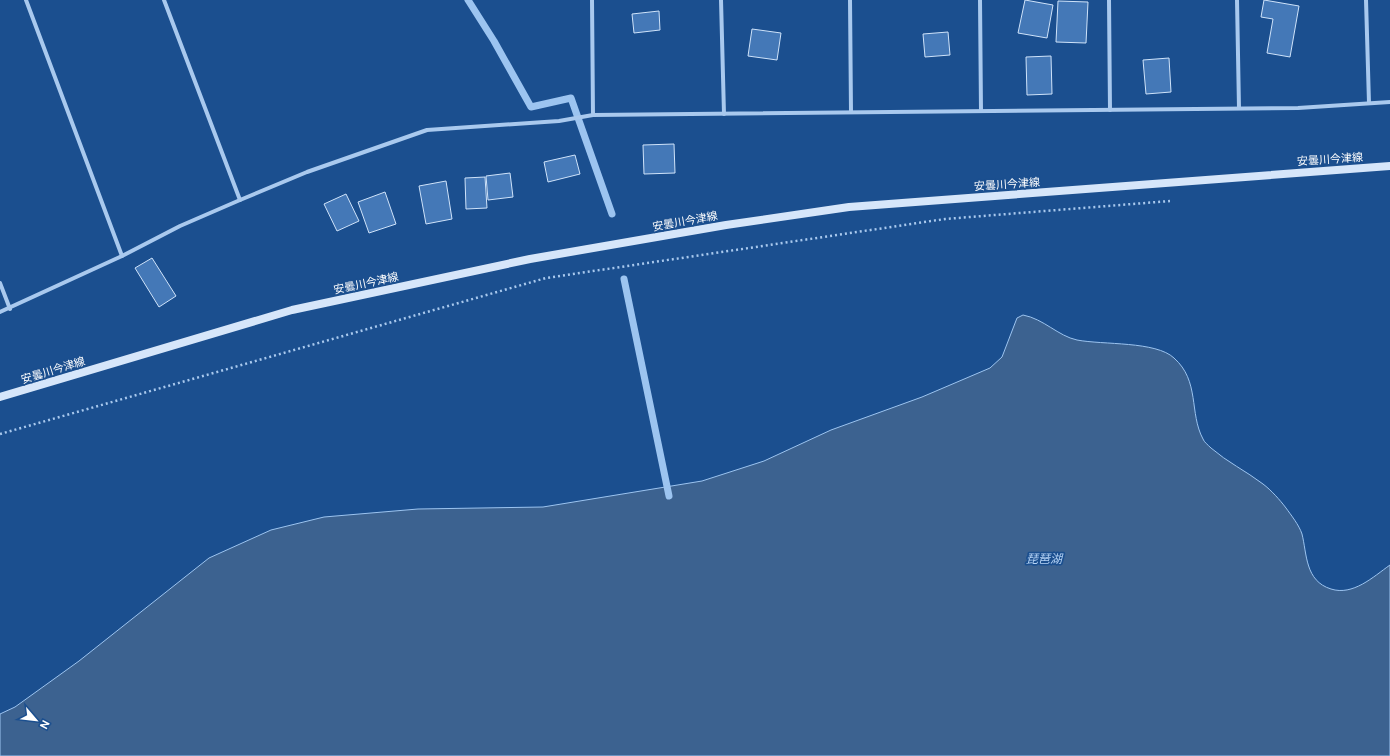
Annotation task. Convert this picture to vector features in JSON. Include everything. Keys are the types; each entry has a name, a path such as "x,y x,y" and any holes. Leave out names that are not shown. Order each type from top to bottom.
{"main road":[{"name":"安曇川今津線","path":"0,397 292,310 530,259 726,225 849,207 1390,166"}],"street":[{"path":"26,0 122,256"},
{"path":"164,0 240,200"},
{"path":"592,0 593,115"},
{"path":"721,0 724,114"},
{"path":"850,0 852,112"},
{"path":"980,0 981,111"},
{"path":"1109,0 1110,110"},
{"path":"1237,0 1240,108"},
{"path":"1366,0 1369,103"},
{"path":"0,312 10,309 122,256 180,226 240,200 307,172 427,130 559,121 593,115 1298,108 1390,102"},
{"path":"0,283 10,309"}],"path":[{"path":"0,434 546,278 945,219 1175,201"}],"water":[{"name":"琵琶湖","path":"1023,315 1038,320 1064,335 1077,340 1142,346 1166,353 1174,358 1188,377 1196,419 1207,445 1263,484 1281,502 1299,527 1309,566 1316,580 1322,585 1331,589 1339,590 1355,588 1370,580 1390,565 1390,756 0,756 0,714 15,707 79,661 209,558 271,530 324,517 418,509 543,507 702,481 764,461 831,430 922,397 990,368 1002,357 1017,318"}],"building":[{"path":"1025,0 1053,5 1047,38 1018,33"},
{"path":"1264,0 1299,6 1290,57 1267,53 1273,19 1261,17"},
{"path":"1058,1 1088,2 1086,43 1056,42"},
{"path":"659,11 660,30 634,33 632,14"},
{"path":"752,29 781,33 777,60 748,56"},
{"path":"948,32 950,55 925,57 923,34"},
{"path":"1051,56 1052,94 1027,95 1026,57"},
{"path":"1169,58 1171,92 1146,94 1143,60"},
{"path":"674,144 675,173 644,174 643,145"},
{"path":"575,155 580,174 548,182 544,162"},
{"path":"510,173 513,197 488,200 486,176"},
{"path":"485,177 487,208 466,209 465,178"},
{"path":"446,181 452,219 426,224 419,186"},
{"path":"385,192 396,224 369,233 358,202"},
{"path":"346,194 359,221 337,231 324,204"},
{"path":"152,258 176,296 159,307 135,268"}],"waterway":[{"path":"468,0 494,41 531,107 571,98 612,214"},
{"path":"624,279 669,496"}]}
